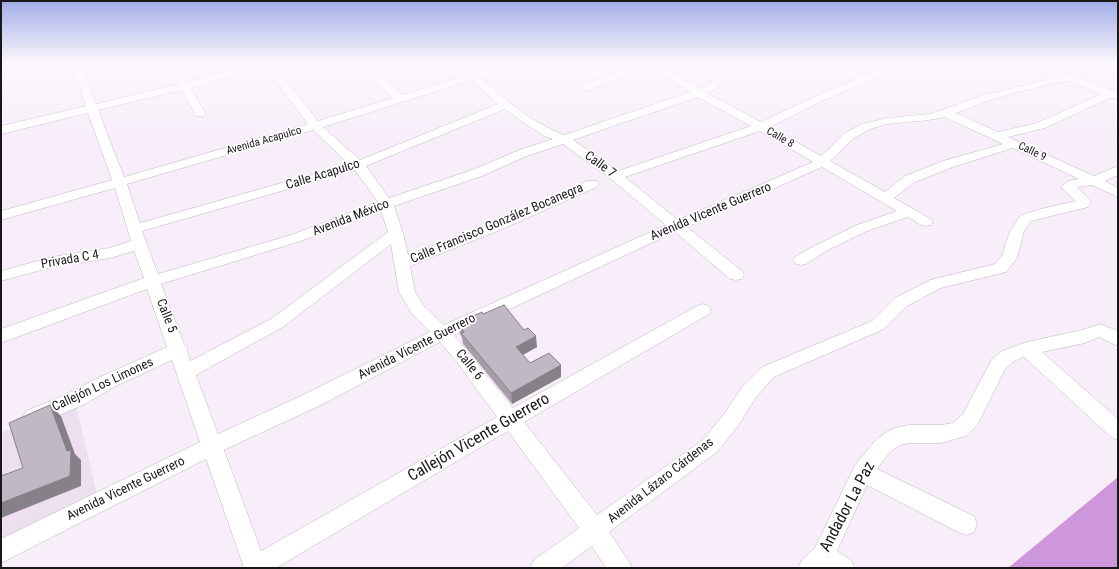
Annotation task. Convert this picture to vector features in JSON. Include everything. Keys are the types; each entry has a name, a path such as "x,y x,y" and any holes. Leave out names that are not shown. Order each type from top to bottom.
{"street":[{"name":"Calle 5","path":"86,90 255,568"},
{"path":"1,130 171,90"},
{"path":"187,90 200,114"},
{"name":"Calle 6","path":"287,90 314,126 358,165 386,204 396,233 407,292 418,310 442,333 463,357 595,531 620,568"},
{"path":"390,90 400,99"},
{"name":"Avenida Acapulco","path":"1,216 314,126 431,90"},
{"name":"Calle 7","path":"490,90 506,104 548,133 564,139 616,176 736,275"},
{"name":"Calle 8","path":"693,90 926,222"},
{"name":"Avenida México","path":"1,336 153,281 265,249 386,204 477,173 523,152 706,90"},
{"path":"616,176 761,127 841,90"},
{"path":"946,113 988,96 1013,90"},
{"path":"1099,90 1116,96"},
{"path":"998,136 1041,126 1116,96"},
{"name":"Calle Acapulco","path":"137,236 358,165 506,104"},
{"name":"Calle 9","path":"946,113 1118,193"},
{"name":"Avenida Vicente Guerrero","path":"1,551 212,446 314,399 442,333 676,226 808,170 822,162 849,136 866,126 887,121 929,117 946,113"},
{"path":"886,198 910,179 948,164 1014,144"},
{"path":"1094,181 1118,170"},
{"name":"Avenida Lázaro Cárdenas","path":"542,568 595,531 710,446 731,420 749,392 768,372 878,325 901,302 936,284 1000,268 1009,258 1017,231 1026,218 1041,213 1083,204 1084,201 1068,187 1073,184 1094,181"},
{"name":"Calle Francisco González Bocanegra","path":"402,263 495,227 592,184"},
{"path":"801,260 821,248 862,228 910,212"},
{"path":"186,372 277,323 396,233"},
{"name":"Privada C 4","path":"1,276 52,262 99,255 137,236"},
{"name":"Callejón Vicente Guerrero","path":"255,568 601,367 703,310"},
{"name":"Andador La Paz","path":"817,562 862,472 883,446 895,437 909,434 941,434 959,430 970,420 998,364 1008,356 1027,349 1085,336 1100,330 1118,340"},
{"name":"Callejón Los Limones","path":"28,420 76,399 107,382 178,349"},
{"path":"1027,349 1118,431"},
{"path":"862,472 966,524"},
{"path":"817,562 843,568"}],"shaded area":[{"path":"75,401 97,494 1,543 1,433"},
{"path":"1118,477 1118,568 1008,568"}],"building":[{"path":"504,305 524,330 528,328 536,336 516,347 530,363 549,353 561,365 511,393 461,333 464,332 458,323 482,312 483,314"},
{"path":"50,405 67,451 71,450 70,476 1,503 1,476 23,468 9,423"}]}
